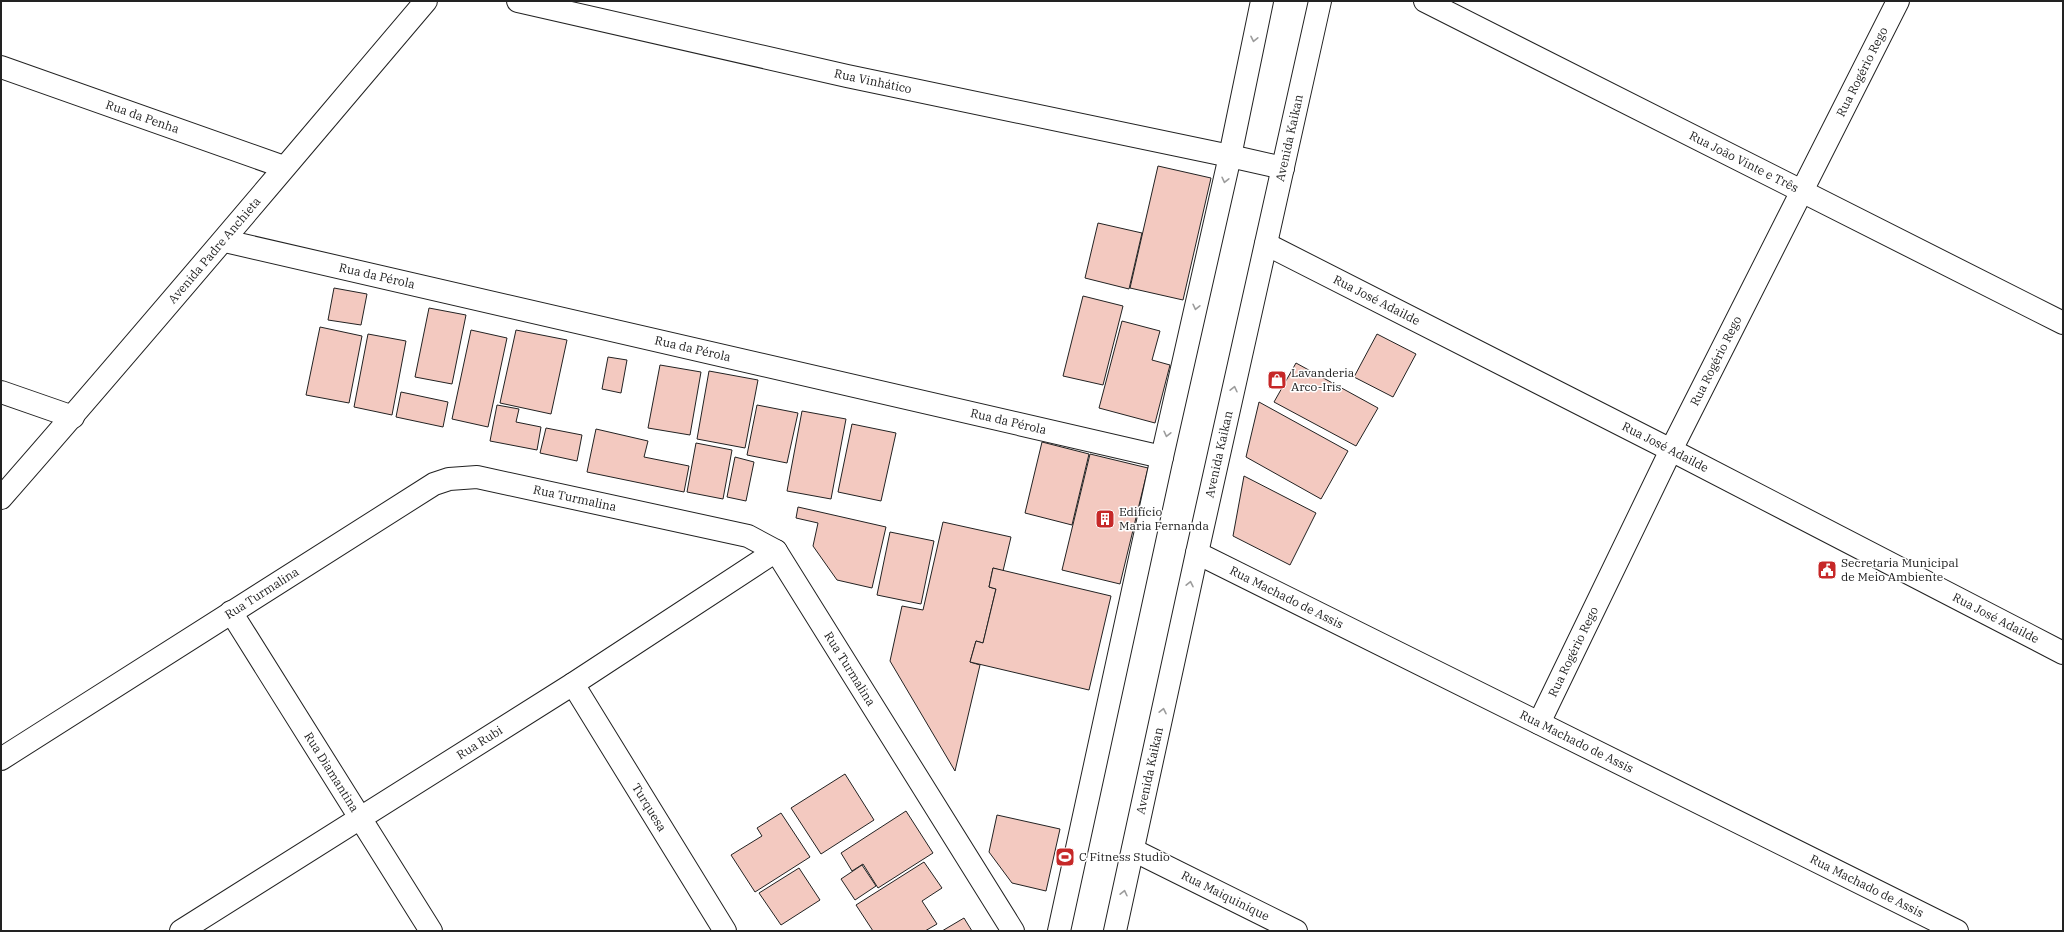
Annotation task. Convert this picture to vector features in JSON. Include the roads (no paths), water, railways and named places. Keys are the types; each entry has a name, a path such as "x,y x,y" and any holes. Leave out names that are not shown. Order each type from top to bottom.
{"street":[{"name":"Avenida Padre Anchieta","path":"1,498 225,241 284,167 426,1"},
{"name":"Rua Vinhático","path":"518,1 847,76 1284,168"},
{"path":"1059,931 1162,457 1230,156 1262,1"},
{"name":"Avenida Kaikan","path":"1115,931 1197,553 1320,1"},
{"name":"Rua João Vinte e Três","path":"1425,1 2063,323"},
{"name":"Rua Rogério Rego","path":"1539,723 1671,450 1898,1"},
{"name":"Rua da Penha","path":"1,67 284,167"},
{"name":"Rua da Pérola","path":"225,241 1162,457"},
{"name":"Rua José Adailde","path":"1266,244 2063,652"},
{"path":"1,392 72,417"},
{"name":"Rua Turmalina","path":"1,759 434,484 449,478 477,477 748,536 776,551 1013,931"},
{"name":"Rua Rubi","path":"181,931 574,684 776,551"},
{"name":"Rua Machado de Assis","path":"1197,553 1957,931"},
{"name":"Rua Diamantina","path":"231,612 431,931"},
{"name":"Turquesa","path":"574,684 725,931"},
{"name":"Rua Maiquinique","path":"1133,850 1296,931"}],"place":[{"name":"Lavanderia Arco-Iris","path":"1277,380"},
{"name":"Edifício Maria Fernanda","path":"1105,519"},
{"name":"Secretaria Municipal de Meio Ambiente","path":"1827,570"},
{"name":"C Fitness Studio","path":"1065,857"}]}
